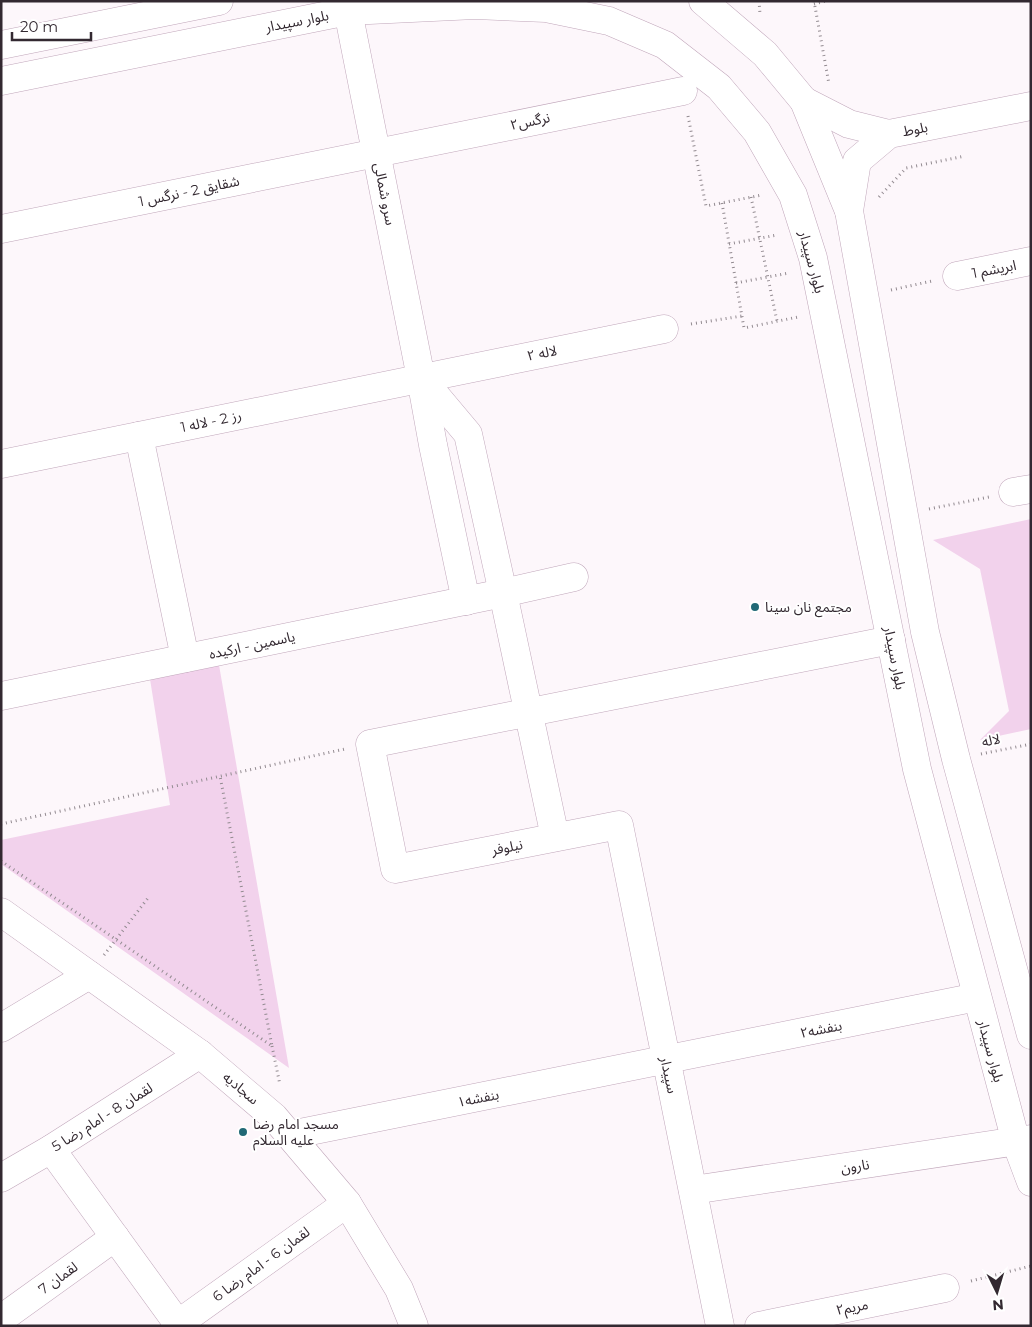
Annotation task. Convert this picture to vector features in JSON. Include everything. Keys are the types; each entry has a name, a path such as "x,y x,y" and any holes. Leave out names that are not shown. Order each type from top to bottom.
{"street":[{"path":"1,45 220,1"},
{"path":"702,1 765,54 804,101 861,207 864,295 925,632 956,759 1031,1035"},
{"name":"بلوار سپیدار","path":"1,81 348,11 475,5 546,8 609,21 665,46 719,87 757,132 790,190 815,268 917,768 977,997 1024,1141 1031,1182"},
{"name":"سرو شمالی","path":"348,11 433,445 466,601"},
{"name":"نرگس۲","path":"376,152 683,91"},
{"path":"804,101 849,124 889,134"},
{"name":"بلوط","path":"861,207 857,161 889,134 1031,106"},
{"name":"شقایق 2 - نرگس 1","path":"1,230 376,152"},
{"name":"ابریشم 1","path":"957,276 1031,261"},
{"name":"لاله ۲","path":"421,378 664,329"},
{"name":"سرو شمالی","path":"421,378 468,434 554,837"},
{"name":"رز 2 - لاله 1","path":"1,464 421,378"},
{"path":"139,436 185,658"},
{"name":"یاسمین - ارکیده","path":"1,696 466,601 574,577"},
{"path":"370,744 892,640"},
{"name":"نیلوفر","path":"370,744 395,869 619,825"},
{"name":"سپیدار","path":"619,825 720,1326"},
{"name":"سجادیه","path":"1,912 200,1054 274,1116 347,1203 399,1289 414,1326"},
{"path":"1,1028 89,976"},
{"name":"بنفشه۲","path":"666,1060 977,997"},
{"name":"لقمان 8 - امام رضا 5","path":"1,1178 52,1149 200,1054"},
{"name":"بنفشه۱","path":"290,1135 666,1060"},
{"name":"نارون","path":"693,1190 1024,1141"},
{"path":"52,1149 177,1325"},
{"name":"لقمان 6 - امام رضا 6","path":"177,1325 347,1203"},
{"name":"لقمان 7","path":"1,1319 115,1237"},
{"name":"مریم۲","path":"759,1326 945,1288"}],"path":[{"path":"826,1 814,2 835,117"},
{"path":"683,91 706,206 790,190"},
{"path":"861,207 906,168 965,156"},
{"path":"750,197 777,321"},
{"path":"722,202 744,328 824,312"},
{"path":"729,244 804,230"},
{"path":"736,283 815,268"},
{"path":"864,295 957,276"},
{"path":"664,329 742,316"},
{"path":"928,517 927,509 1022,491"},
{"path":"1,824 370,744"},
{"name":"لاله","path":"956,759 1031,744"},
{"path":"981,747 985,763"},
{"path":"1,861 272,1046 220,776"},
{"path":"89,976 148,898"},
{"path":"945,1288 1031,1266"}],"shaded area":[{"path":"1031,519 1031,729 980,740 1009,711 980,569 933,540"},
{"path":"219,665 289,1068 1,864 1,840 170,805 150,679"}],"place":[{"name":"مجتمع نان سینا","path":"755,607"},
{"name":"مسجد امام رضا علیه السلام","path":"243,1132"}]}
